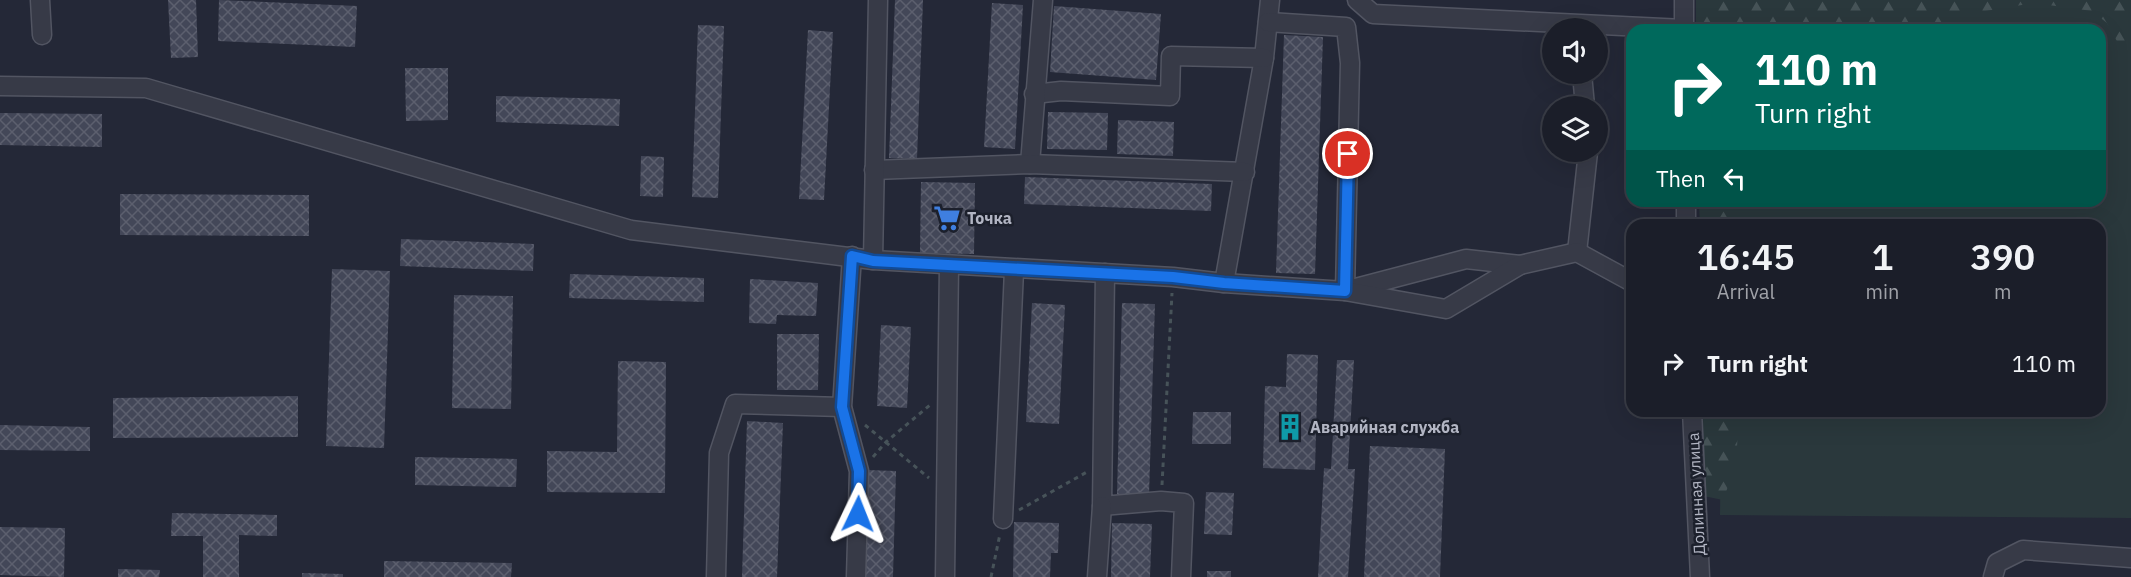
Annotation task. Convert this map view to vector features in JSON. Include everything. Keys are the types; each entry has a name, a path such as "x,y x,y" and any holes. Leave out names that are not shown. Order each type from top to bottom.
{"street":[{"path":"40,0 42,35"},
{"path":"873,261 878,0"},
{"path":"1030,164 1043,0"},
{"path":"1224,283 1264,58 1270,0"},
{"path":"1357,0 1373,14 1542,24"},
{"path":"1684,0 1684,24"},
{"path":"1268,22 1347,27 1350,63 1345,291"},
{"path":"1608,27 1626,28"},
{"path":"1035,94 1061,91 1170,96 1171,56 1264,58"},
{"path":"0,86 146,88 631,230 852,256 873,261 1173,277 1224,283 1345,291 1446,309 1520,265 1577,252 1626,279"},
{"path":"1577,252 1587,162"},
{"path":"874,170 1030,164 1245,172"},
{"path":"852,256 842,407 859,471 856,577"},
{"path":"1345,291 1466,259 1520,265"},
{"path":"945,577 946,392 950,265"},
{"path":"1003,519 1014,270"},
{"path":"1097,577 1102,506 1105,273"},
{"path":"716,577 719,453 735,404 842,407"},
{"name":"Долинная улица","path":"1692,417 1700,577"},
{"path":"1102,506 1161,501 1184,503 1181,577"},
{"path":"1992,577 1997,563 2023,550 2131,558"}],"path":[{"path":"1161,501 1173,277"},
{"path":"859,471 886,442 946,392"},
{"path":"842,407 946,492"},
{"path":"991,577 1003,519 1101,464"}],"green space":[{"path":"1696,0 2131,0 2131,67 2107,23 2092,11 2034,3 1973,13 1935,24 1696,24"},
{"path":"1722,0 2131,0 2131,518 1720,515 1721,417 2106,417 2106,219 1721,219 1722,207 2106,207 2106,24 1722,24"},
{"path":"1699,207 1739,207 1739,219 1700,219"},
{"path":"1703,417 1739,417 1736,465 1723,500 1704,496"}],"building":[{"path":"168,0 196,0 198,57 171,58"},
{"path":"219,0 357,6 355,47 218,41"},
{"path":"895,0 923,0 917,159 889,158"},
{"path":"992,3 1023,5 1015,149 984,147"},
{"path":"1054,6 1161,14 1156,80 1050,72"},
{"path":"698,25 724,26 718,198 692,197"},
{"path":"808,30 833,32 824,200 799,199"},
{"path":"1284,35 1323,37 1315,274 1276,273"},
{"path":"405,68 448,68 448,120 406,121"},
{"path":"496,96 620,99 619,126 496,122"},
{"path":"1048,112 1108,113 1107,150 1047,149"},
{"path":"0,113 102,114 102,147 0,145"},
{"path":"1118,120 1174,122 1173,156 1117,154"},
{"path":"641,156 664,157 663,197 640,196"},
{"path":"1025,177 1212,184 1211,211 1024,204"},
{"name":"Точка","path":"921,182 975,183 974,254 920,253"},
{"path":"120,194 309,195 309,236 120,235"},
{"path":"401,239 534,244 533,271 400,266"},
{"path":"332,269 390,271 384,448 326,446"},
{"path":"570,274 704,278 704,302 569,298"},
{"path":"750,279 818,283 816,316 777,315 776,324 749,323"},
{"path":"454,295 513,296 511,409 452,408"},
{"path":"1032,303 1065,305 1059,424 1026,422"},
{"path":"1122,303 1155,304 1149,495 1117,494"},
{"path":"881,325 911,327 907,408 877,406"},
{"path":"777,334 819,334 818,390 777,390"},
{"name":"Аварийная служба","path":"1287,354 1318,355 1315,470 1263,468 1265,386 1286,387"},
{"path":"1337,360 1354,360 1348,469 1355,469 1348,577 1318,577 1324,468 1331,469"},
{"path":"618,361 666,362 665,493 547,492 547,451 617,452"},
{"path":"298,396 298,437 113,438 113,398"},
{"path":"1193,412 1231,412 1231,444 1192,444"},
{"path":"747,421 783,423 777,577 742,577"},
{"path":"0,425 90,427 90,451 0,450"},
{"path":"1370,446 1445,449 1440,577 1364,577"},
{"path":"415,457 517,459 516,487 415,485"},
{"path":"867,470 896,471 893,577 864,577"},
{"path":"1206,492 1234,493 1232,535 1204,534"},
{"path":"172,513 277,515 277,536 239,535 239,577 203,577 203,536 171,536"},
{"path":"1014,522 1059,523 1058,553 1051,553 1050,577 1013,577"},
{"path":"1112,523 1152,524 1150,577 1111,577"},
{"path":"0,527 65,528 64,577 0,575"},
{"path":"384,561 512,563 511,577 384,577"},
{"path":"118,569 160,570 159,577 118,577"},
{"path":"1207,571 1231,571 1231,577 1207,577"},
{"path":"302,573 343,574 343,577 302,577"}],"place":[{"name":"Точка","path":"947,218"},
{"name":"Аварийная служба","path":"1290,427"}],"route":[{"path":"858,514 859,471 842,407 852,256 873,261 1173,277 1224,283 1345,291 1348,154"}]}
